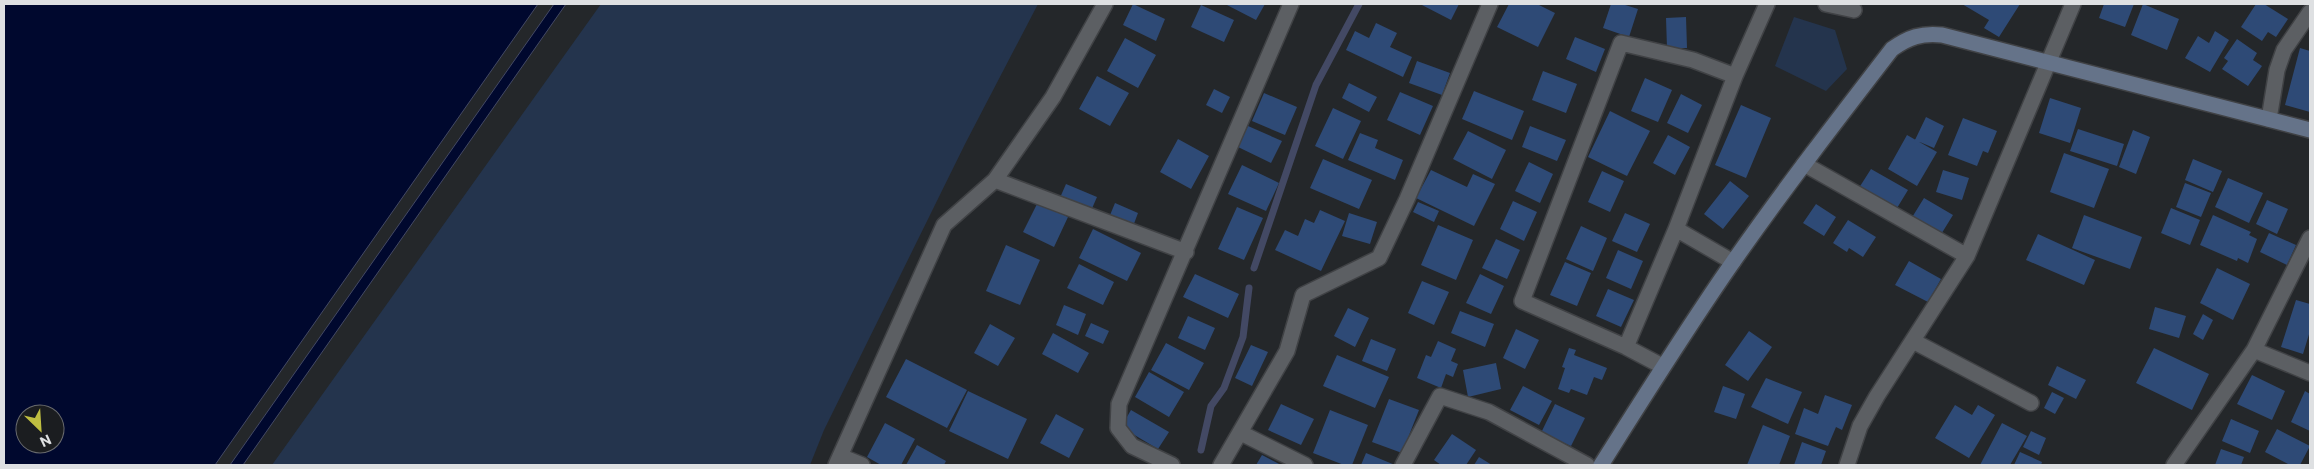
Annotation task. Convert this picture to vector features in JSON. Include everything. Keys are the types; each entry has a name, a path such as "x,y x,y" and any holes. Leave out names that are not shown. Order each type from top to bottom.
{"street":[{"path":"862,465 838,461 944,225 995,180 1053,98 1105,4"},
{"path":"1172,465 1132,446 1118,428 1119,404 1186,252 1291,4"},
{"path":"1221,465 1287,351 1303,295 1378,258 1407,199 1490,4"},
{"path":"1626,347 1676,229 1735,76 1768,4"},
{"path":"1826,4 1854,10"},
{"path":"1847,465 1860,426 1966,256 2073,4"},
{"path":"2306,4 2310,7"},
{"path":"2269,119 2277,70 2284,50 2310,12"},
{"path":"1601,465 1662,366 1733,262 1804,164 1892,49 1906,38 1924,34 1942,35 2310,130"},
{"path":"1662,366 1626,347 1522,301 1621,43 1693,60 1735,76"},
{"path":"1804,164 1966,256"},
{"path":"995,180 1186,252"},
{"path":"1676,229 1733,262"},
{"path":"2174,465 2254,350 2310,238"},
{"path":"1913,341 2031,403"},
{"path":"2254,350 2310,373"},
{"path":"1403,465 1440,396 1489,412 1587,465"},
{"path":"1240,433 1305,465"}],"shaded area":[{"path":"4,4 538,4 215,465 4,465"},
{"path":"554,4 566,4 243,465 230,465"},
{"path":"601,4 1038,4 965,144 824,430 810,465 272,465"},
{"path":"1794,17 1835,30 1847,69 1826,91 1775,66"}],"building":[{"path":"1133,4 1165,19 1156,41 1123,25"},
{"path":"1225,4 1265,4 1256,20"},
{"path":"1420,4 1459,4 1451,20"},
{"path":"1509,4 1537,4 1555,13 1538,47 1497,27"},
{"path":"1611,4 1622,4 1638,9 1629,37 1603,28"},
{"path":"1962,4 2020,4 1999,37 1984,28 1989,20"},
{"path":"2104,4 2134,4 2125,27 2099,18"},
{"path":"2143,4 2179,19 2167,50 2131,35"},
{"path":"2256,4 2264,4 2288,19 2276,37 2268,32 2262,41 2241,27"},
{"path":"1201,5 1234,20 1224,42 1191,27"},
{"path":"1686,17 1687,48 1667,48 1666,18"},
{"path":"1376,23 1397,33 1390,47 1412,57 1403,77 1346,50 1355,31 1369,38"},
{"path":"2215,31 2229,40 2210,72 2185,58 2198,36 2209,43"},
{"path":"1575,37 1605,49 1596,72 1566,59"},
{"path":"1125,38 1156,55 1138,88 1107,71"},
{"path":"2237,39 2257,53 2253,60 2262,66 2248,86 2222,69 2228,61 2224,58"},
{"path":"2300,48 2310,51 2310,112 2285,105"},
{"path":"1417,61 1450,73 1442,95 1409,83"},
{"path":"1543,71 1577,84 1566,113 1532,100"},
{"path":"1097,76 1129,93 1110,126 1079,109"},
{"path":"1645,78 1672,90 1658,122 1631,111"},
{"path":"1349,83 1377,97 1369,112 1342,98"},
{"path":"1214,89 1230,97 1222,113 1206,105"},
{"path":"1474,91 1524,111 1512,140 1462,119"},
{"path":"1400,92 1433,106 1420,135 1387,120"},
{"path":"1264,93 1297,107 1285,135 1252,121"},
{"path":"1681,94 1702,105 1688,133 1667,123"},
{"path":"2050,98 2081,108 2070,143 2039,133"},
{"path":"1741,105 1771,118 1746,178 1715,165"},
{"path":"1333,108 1361,121 1343,159 1315,146"},
{"path":"1610,111 1650,131 1627,176 1588,157"},
{"path":"1926,117 1944,126 1934,148 1915,140"},
{"path":"1963,118 1997,131 1988,153 1983,151 1977,166 1948,155"},
{"path":"1248,126 1282,141 1271,163 1238,147"},
{"path":"1530,126 1566,140 1557,161 1522,147"},
{"path":"2078,129 2124,144 2117,166 2070,151"},
{"path":"2133,130 2150,137 2136,174 2119,167"},
{"path":"1468,131 1506,150 1492,179 1453,159"},
{"path":"1360,133 1378,140 1375,148 1403,160 1395,180 1348,160"},
{"path":"1668,135 1690,147 1675,175 1653,163"},
{"path":"1907,135 1937,152 1917,186 1888,169"},
{"path":"1178,139 1209,156 1191,189 1160,172"},
{"path":"2064,153 2109,169 2094,208 2050,192"},
{"path":"1323,159 1372,180 1359,209 1310,188"},
{"path":"2193,159 2222,171 2213,192 2185,180"},
{"path":"1529,162 1553,174 1540,203 1515,191"},
{"path":"1242,165 1279,183 1266,211 1228,194"},
{"path":"1871,169 1908,190 1894,213 1857,191"},
{"path":"1431,170 1467,187 1473,174 1495,184 1474,226 1416,198"},
{"path":"1943,170 1969,178 1962,200 1936,192"},
{"path":"1602,171 1624,181 1610,212 1588,202"},
{"path":"2228,178 2263,193 2249,223 2215,207"},
{"path":"1730,181 1749,196 1723,229 1704,214"},
{"path":"2185,183 2211,193 2201,217 2176,207"},
{"path":"1066,184 1097,197 1090,213 1059,200"},
{"path":"1924,198 1953,215 1940,236 1911,219"},
{"path":"2267,200 2288,209 2277,234 2256,224"},
{"path":"1513,201 1537,212 1524,241 1500,229"},
{"path":"1038,202 1068,217 1054,247 1023,232"},
{"path":"1418,202 1439,211 1434,222 1413,212"},
{"path":"1115,203 1138,213 1132,229 1108,220"},
{"path":"1816,204 1836,217 1824,236 1803,223"},
{"path":"1237,207 1263,218 1244,260 1218,249"},
{"path":"2171,208 2200,220 2190,245 2161,233"},
{"path":"1320,210 1345,221 1321,271 1275,250 1285,230 1298,236 1305,219 1314,223"},
{"path":"1349,213 1377,222 1370,244 1342,236"},
{"path":"1625,213 1650,224 1637,252 1612,241"},
{"path":"2084,215 2142,237 2130,269 2072,248"},
{"path":"2213,215 2251,232 2249,235 2257,239 2248,263 2238,258 2237,261 2200,245"},
{"path":"1848,220 1876,237 1863,257 1849,248 1847,252 1833,243"},
{"path":"1438,225 1473,240 1456,280 1421,265"},
{"path":"1581,226 1607,238 1593,271 1566,259"},
{"path":"1093,229 1141,253 1127,281 1079,258"},
{"path":"2269,233 2296,245 2287,265 2260,252"},
{"path":"2038,234 2095,260 2084,285 2026,260"},
{"path":"1496,239 1520,250 1507,279 1482,268"},
{"path":"1006,245 1040,260 1020,305 986,291"},
{"path":"1618,250 1643,261 1631,289 1606,278"},
{"path":"1909,261 1941,279 1928,302 1895,285"},
{"path":"1565,262 1591,273 1577,306 1550,295"},
{"path":"1079,264 1114,282 1103,305 1067,288"},
{"path":"2217,268 2250,284 2233,320 2200,303"},
{"path":"1195,274 1239,294 1228,318 1183,297"},
{"path":"1480,274 1504,286 1491,314 1466,303"},
{"path":"1422,281 1449,292 1434,325 1408,313"},
{"path":"1608,289 1634,300 1621,327 1596,316"},
{"path":"2296,300 2310,304 2310,331 2303,354 2281,347"},
{"path":"1064,305 1086,314 1078,335 1056,325"},
{"path":"2155,307 2186,316 2179,338 2149,329"},
{"path":"1348,308 1369,318 1355,347 1334,336"},
{"path":"1460,311 1494,324 1485,347 1451,333"},
{"path":"2203,314 2213,320 2203,340 2193,334"},
{"path":"1188,316 1215,328 1205,350 1178,338"},
{"path":"1091,323 1109,331 1103,344 1085,336"},
{"path":"990,324 1015,338 998,366 974,353"},
{"path":"1516,329 1539,340 1525,369 1503,358"},
{"path":"1749,331 1772,347 1748,381 1725,365"},
{"path":"1053,333 1089,353 1078,373 1042,354"},
{"path":"1371,339 1396,349 1387,371 1362,361"},
{"path":"1438,341 1456,349 1451,361 1458,364 1453,377 1446,374 1441,388 1417,378 1426,355 1431,357"},
{"path":"1166,343 1204,363 1189,390 1151,370"},
{"path":"1251,345 1268,352 1252,386 1235,378"},
{"path":"1569,348 1576,350 1574,355 1607,368 1602,380 1594,377 1587,395 1571,389 1569,393 1558,389 1565,368 1562,367"},
{"path":"2154,348 2209,374 2192,410 2136,383"},
{"path":"1337,355 1389,377 1375,408 1323,386"},
{"path":"906,359 967,390 947,428 886,397"},
{"path":"1496,363 1501,389 1468,397 1463,370"},
{"path":"2057,366 2086,380 2076,399 2048,385"},
{"path":"1149,372 1184,392 1169,417 1135,397"},
{"path":"2252,375 2285,391 2272,420 2237,404"},
{"path":"1766,378 1802,392 1788,424 1751,407"},
{"path":"1523,386 1552,401 1539,425 1510,410"},
{"path":"1723,386 1745,394 1736,419 1714,412"},
{"path":"968,391 1027,419 1008,459 949,431"},
{"path":"2305,391 2310,394 2310,431 2291,422"},
{"path":"2052,392 2064,398 2055,414 2044,408"},
{"path":"1825,395 1852,405 1842,430 1836,427 1828,446 1795,434 1804,408 1818,414"},
{"path":"1389,399 1419,410 1402,453 1372,442"},
{"path":"1281,404 1314,419 1301,445 1268,430"},
{"path":"1555,404 1585,418 1571,446 1541,433"},
{"path":"1955,405 1972,415 1978,405 1995,415 1969,458 1935,438"},
{"path":"1131,410 1169,432 1158,449 1121,427"},
{"path":"1330,410 1368,425 1352,465 1344,465 1313,453"},
{"path":"1056,414 1084,429 1069,458 1040,443"},
{"path":"2231,419 2259,431 2250,453 2222,441"},
{"path":"885,423 915,439 901,465 881,465 867,457"},
{"path":"2002,423 2027,436 2010,465 1980,465"},
{"path":"1763,425 1790,436 1779,465 1747,465"},
{"path":"2277,429 2310,446 2300,465 2290,465 2265,452"},
{"path":"2031,431 2046,438 2039,455 2023,447"},
{"path":"1452,434 1476,450 1466,465 1441,465 1434,460"},
{"path":"1802,442 1826,451 1821,465 1794,465"},
{"path":"917,445 946,461 944,465 906,465"},
{"path":"2221,449 2244,457 2241,465 2215,465"},
{"path":"2020,452 2042,462 2041,465 2014,465"},
{"path":"1366,453 1395,465 1361,465"},
{"path":"1262,455 1281,465 1256,465"},
{"path":"1479,457 1492,465 1474,465"}],"waterway":[{"path":"1254,268 1316,85 1359,4"},
{"path":"1201,450 1211,406 1224,388 1243,337 1249,288"}]}
